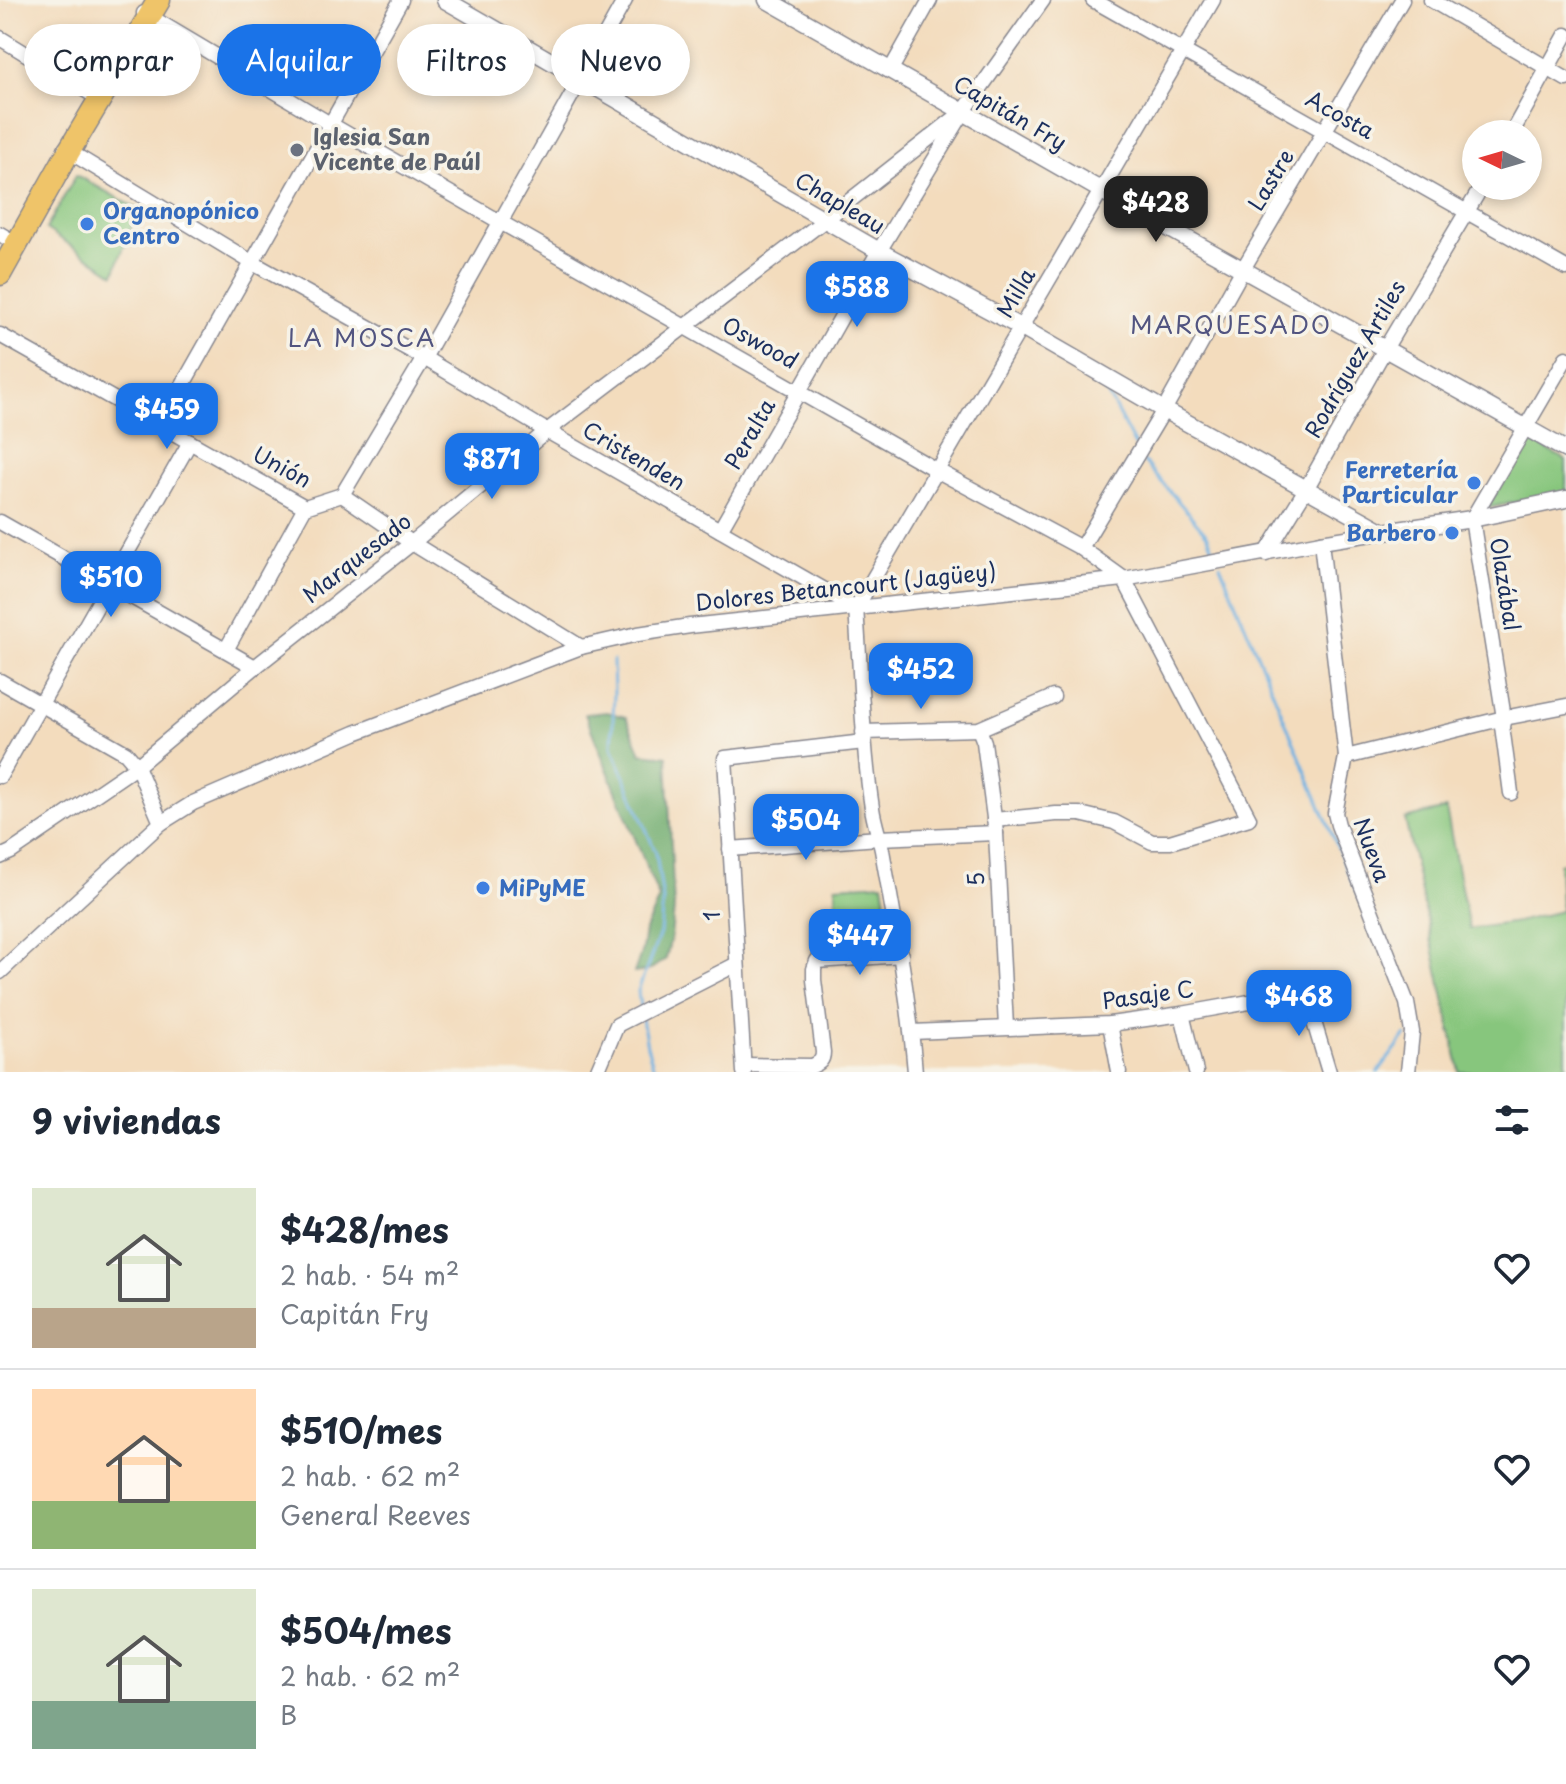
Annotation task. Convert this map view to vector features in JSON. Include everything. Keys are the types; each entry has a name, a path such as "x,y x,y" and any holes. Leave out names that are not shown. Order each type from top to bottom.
{"main road":[{"path":"0,274 6,242 95,96"}],"street":[{"path":"160,425 401,0"},
{"name":"Chapleau","path":"445,0 551,62"},
{"path":"612,24 625,0"},
{"name":"Capitán Fry","path":"767,0 785,4 890,71 1566,450"},
{"path":"890,71 930,0"},
{"path":"964,111 1043,0"},
{"name":"Acosta","path":"1093,0 1566,268"},
{"name":"Milla","path":"856,608 1213,0"},
{"name":"Lastre","path":"1081,548 1402,0"},
{"path":"1431,0 1566,79"},
{"name":"Oswood","path":"149,7 330,124 938,471 1081,548 1124,579 1249,818 1170,842 1152,842 1114,822 1080,814 1056,814 995,826"},
{"path":"1519,120 1566,35"},
{"path":"0,38 24,53"},
{"path":"572,96 502,223 342,495 412,543 581,647"},
{"name":"Chapleau","path":"610,96 879,251 1384,532"},
{"name":"Marquesado","path":"0,857 137,766 547,431 964,111"},
{"name":"Peralta","path":"720,530 879,251 964,111"},
{"name":"Cristenden","path":"65,149 253,263 424,358 856,608"},
{"name":"Rodríguez Artiles","path":"1266,554 1474,200"},
{"name":"Unión","path":"0,335 305,507 342,495"},
{"name":"Olazábal","path":"1511,793 1502,726 1504,718 1472,519 1566,358"},
{"path":"0,776 190,442"},
{"name":"Dolores Betancourt (Jagüey)","path":"0,972 161,823 193,803 355,733 581,647 664,630 1124,579 1321,542 1472,519 1566,499"},
{"path":"226,650 305,507"},
{"path":"0,522 255,667"},
{"name":"Nueva","path":"1321,542 1346,757 1335,813 1407,1003 1412,1032 1408,1072"},
{"path":"856,608 872,811 901,955 915,1072"},
{"path":"0,681 126,753 137,766 161,823"},
{"path":"864,737 979,729 1053,697"},
{"path":"1346,757 1566,706"},
{"name":"5","path":"979,729 984,742 995,826 1006,1027"},
{"name":"1","path":"744,1068 725,758 864,737"},
{"path":"730,849 995,826"},
{"path":"744,1068 812,1066 823,1058 814,980 817,961 901,955"},
{"path":"597,1072 617,1025 737,964"},
{"name":"Pasaje C","path":"912,1032 1110,1024 1305,992 1329,1072"},
{"path":"1182,1014 1196,1072"},
{"path":"1110,1024 1119,1072"}],"green space":[{"path":"76,175 138,209 114,274 46,229"},
{"path":"1527,439 1566,460 1566,492 1487,508"},
{"path":"607,712 626,717 641,753 667,756 674,909 671,937 666,959 648,971 634,973 645,930 659,898 585,714"},
{"path":"1446,809 1469,929 1561,911 1559,864 1566,862 1566,1072 1460,1072 1405,819"},
{"path":"883,883 893,948 828,953 836,920 836,886"}],"waterway":[{"path":"1105,389 1135,446"},
{"path":"1142,459 1208,536 1217,558"},
{"path":"1220,565 1360,901"},
{"path":"613,661 612,747 656,853 663,900 660,933 638,991 640,1007"},
{"path":"642,1019 655,1072"},
{"path":"1378,1072 1406,1035"}],"place":[{"name":"Iglesia San Vicente de Paúl","path":"297,150"},
{"name":"Organopónico Centro","path":"87,224"},
{"name":"Ferretería Particular","path":"1474,483"},
{"name":"Barbero","path":"1452,533"},
{"name":"MiPyME","path":"483,888"}],"district":[{"name":"MARQUESADO","path":"1231,326"},
{"name":"LA MOSCA","path":"362,339"}]}
